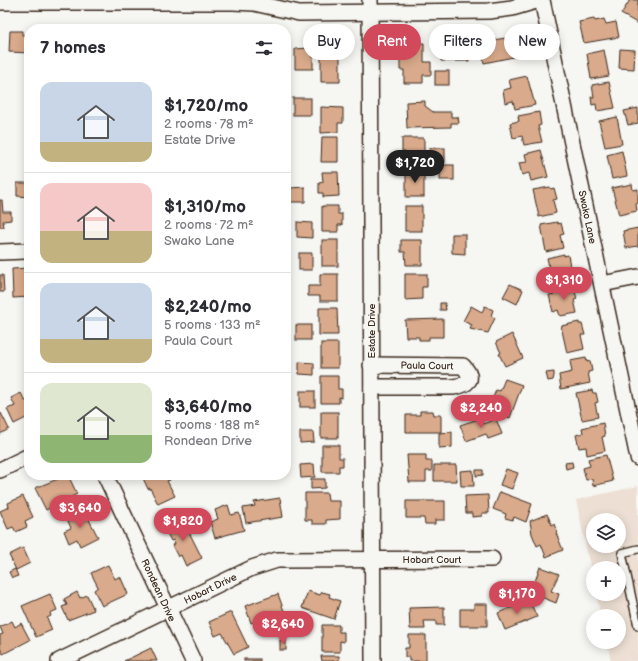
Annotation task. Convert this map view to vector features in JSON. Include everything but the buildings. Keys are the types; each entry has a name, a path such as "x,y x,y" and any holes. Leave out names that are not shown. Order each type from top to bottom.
{"street":[{"path":"0,2 247,3 299,13 370,6 489,10 512,8 539,0"},
{"name":"Swako Lane","path":"542,0 638,458"},
{"name":"Estate Drive","path":"370,6 373,661"},
{"path":"0,252 24,251"},
{"path":"602,284 638,277"},
{"name":"Paula Court","path":"371,365 463,366 468,371 469,378 468,383 464,386 372,387"},
{"path":"0,470 24,458"},
{"name":"Rondean Drive","path":"107,480 193,661"},
{"name":"Hobart Drive","path":"59,661 264,563 290,559 372,559"},
{"name":"Hobart Court","path":"372,559 492,559"}],"lane":[{"path":"638,549 622,553 638,626"}],"shaded area":[{"path":"638,486 638,661 611,661 608,649 626,649 626,609 599,609 598,601 626,601 626,561 589,561 587,553 626,553 626,513 586,513 586,546 576,500"}]}
